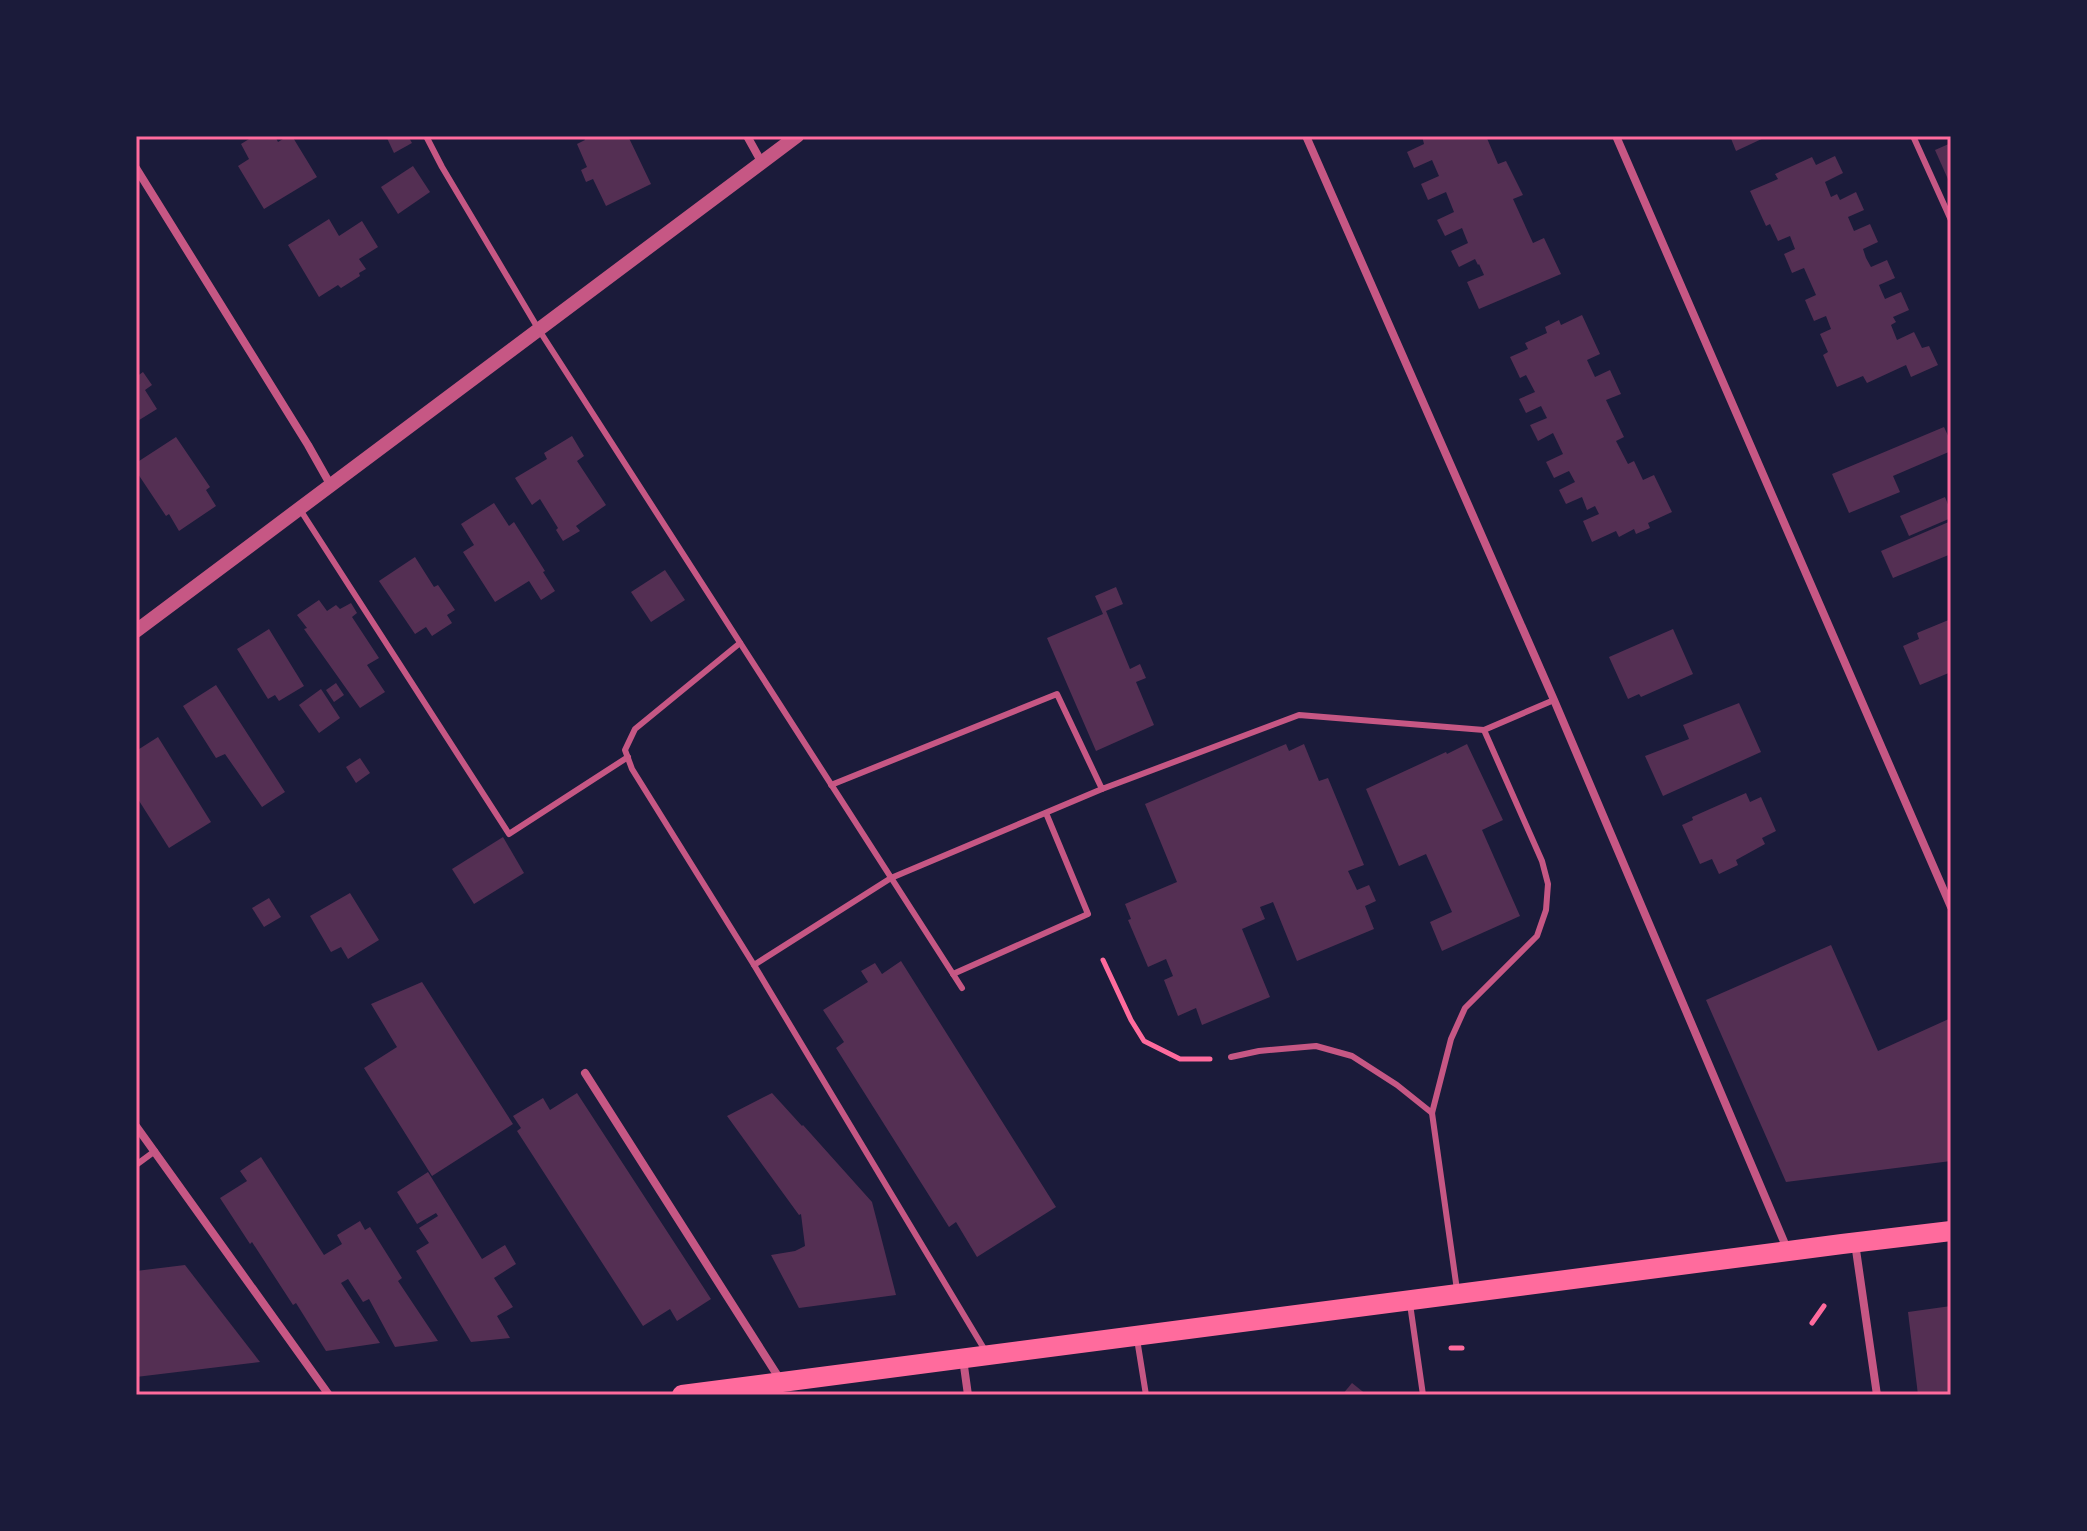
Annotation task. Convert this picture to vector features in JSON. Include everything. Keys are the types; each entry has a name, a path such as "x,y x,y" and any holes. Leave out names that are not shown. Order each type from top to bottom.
{"main road":[{"path":"682,1395 726,1392 781,1382 1951,1231"}],"street":[{"path":"747,136 762,163"},
{"path":"136,631 797,136"},
{"path":"1306,136 1554,700 1788,1251"},
{"path":"1616,136 1951,907"},
{"path":"136,168 330,484"},
{"path":"585,1073 781,1382"},
{"path":"136,1126 329,1395"},
{"path":"1855,1242 1877,1395"},
{"path":"963,1359 968,1395"}],"lane":[{"path":"426,136 539,330 962,988"},
{"path":"1913,136 1951,220"},
{"path":"299,508 509,834 628,757"},
{"path":"740,643 635,729 625,750 632,769 754,965 987,1355"},
{"path":"831,785 1057,694 1102,789"},
{"path":"754,965 891,878 1102,789 1299,715 1484,730 1554,700"},
{"path":"1458,1294 1432,1113 1451,1039 1465,1008 1537,936 1546,910 1548,884 1542,861 1484,730"},
{"path":"953,974 1088,914 1046,813"},
{"path":"1231,1057 1316,1046 1340,1052 1352,1056 1397,1085 1432,1113"},
{"path":"136,1165 155,1151"},
{"path":"1409,1300 1423,1395"},
{"path":"1137,1336 1146,1395"}],"path":[{"path":"1103,960 1144,1041 1180,1059 1231,1057"},
{"path":"1812,1323 1824,1306"},
{"path":"1451,1348 1462,1348"}],"building":[{"path":"254,136 275,136 278,142 292,136 317,177 264,209 238,166 249,159 241,144"},
{"path":"386,136 408,136 412,143 394,153"},
{"path":"583,136 628,136 651,184 606,206 593,179 586,182 581,170 587,167 577,144 585,140"},
{"path":"1422,136 1486,136 1498,164 1506,161 1523,195 1513,199 1533,243 1544,238 1561,274 1479,309 1467,282 1484,275 1479,264 1475,259 1459,267 1451,251 1468,243 1462,228 1445,236 1437,220 1454,212 1446,192 1428,200 1421,184 1439,176 1432,160 1414,168 1407,152 1424,144"},
{"path":"1730,136 1768,136 1736,151"},
{"path":"1951,143 1951,186 1935,150"},
{"path":"1835,156 1843,173 1825,182 1831,197 1837,194 1840,200 1856,192 1864,210 1848,217 1854,231 1870,224 1878,242 1863,249 1866,258 1871,267 1887,260 1895,278 1879,285 1881,290 1885,299 1901,292 1909,310 1893,317 1896,322 1891,325 1897,340 1914,332 1922,348 1929,346 1938,365 1911,377 1906,365 1867,383 1863,376 1837,387 1823,355 1828,352 1820,334 1831,329 1826,316 1814,321 1805,300 1816,295 1804,268 1792,273 1784,254 1795,249 1790,236 1778,241 1770,224 1766,226 1750,191 1778,179 1775,174 1812,157 1816,165"},
{"path":"413,166 430,192 398,214 381,187"},
{"path":"329,219 339,236 362,221 378,247 359,259 366,269 359,273 360,276 319,297 288,245"},
{"path":"1582,315 1600,354 1587,360 1595,377 1610,370 1621,394 1606,400 1624,437 1616,441 1628,464 1634,461 1643,480 1654,475 1672,512 1648,523 1650,528 1636,534 1634,529 1619,537 1616,531 1592,542 1583,521 1599,514 1595,506 1587,510 1582,497 1566,504 1559,490 1575,482 1569,471 1554,478 1546,462 1563,454 1553,433 1538,441 1530,425 1547,418 1541,406 1526,413 1519,399 1535,392 1526,375 1520,378 1510,357 1528,349 1525,343 1547,333 1545,327 1559,320 1561,325"},
{"path":"143,372 152,385 145,390 157,409 136,422 136,377"},
{"path":"1944,427 1951,442 1951,451 1893,476 1900,492 1849,513 1832,474"},
{"path":"572,436 584,456 577,461 606,505 576,526 580,531 563,541 540,499 532,505 515,478 547,459 544,453"},
{"path":"176,437 210,487 206,490 216,506 179,531 136,471 136,463"},
{"path":"1945,497 1951,518 1909,536 1900,516"},
{"path":"494,503 509,526 514,522 555,591 541,600 529,581 495,602 463,552 474,545 461,524"},
{"path":"1951,521 1951,554 1893,578 1881,551"},
{"path":"415,557 434,587 438,585 455,610 447,615 452,623 432,636 426,627 415,634 379,581"},
{"path":"665,570 685,600 651,622 631,592"},
{"path":"1116,587 1123,604 1106,611 1130,669 1140,664 1146,678 1136,682 1154,725 1096,751 1047,638 1103,614 1095,596"},
{"path":"319,600 327,611 336,605 340,609 351,603 357,613 352,617 379,658 367,665 385,692 360,708 297,615"},
{"path":"1951,619 1951,672 1920,685 1903,646 1919,639 1917,633"},
{"path":"269,629 304,686 279,701 275,695 268,699 237,649"},
{"path":"1673,629 1693,674 1641,697 1639,694 1628,699 1609,657"},
{"path":"336,683 344,695 334,702 326,690"},
{"path":"216,685 285,792 262,807 225,754 216,758 183,706"},
{"path":"321,689 340,718 319,733 299,705"},
{"path":"1739,703 1761,752 1663,796 1645,756 1689,739 1683,725"},
{"path":"158,737 211,822 169,848 136,796 136,751"},
{"path":"1286,744 1289,751 1304,744 1319,781 1328,778 1364,865 1348,871 1357,890 1369,885 1376,901 1365,906 1374,929 1297,961 1273,902 1260,907 1265,919 1242,929 1270,997 1202,1025 1196,1008 1178,1016 1164,980 1173,976 1166,959 1148,967 1128,920 1131,919 1125,904 1177,882 1145,804"},
{"path":"1467,744 1503,820 1482,830 1520,916 1442,951 1430,922 1452,912 1426,854 1399,866 1366,789"},
{"path":"360,758 370,773 356,783 346,767"},
{"path":"1746,793 1750,802 1761,797 1776,831 1762,838 1765,844 1736,860 1738,865 1719,874 1712,859 1700,864 1682,825 1693,820 1692,817"},
{"path":"503,837 524,873 474,904 452,869"},
{"path":"350,893 379,940 348,959 341,947 331,952 310,916"},
{"path":"269,898 281,917 264,927 252,908"},
{"path":"1831,945 1878,1051 1951,1018 1951,1161 1786,1182 1706,1000"},
{"path":"901,961 1056,1207 977,1257 956,1222 949,1227 836,1048 844,1042 823,1010 868,982 861,971 875,963 882,974"},
{"path":"422,982 513,1124 432,1176 364,1068 397,1047 371,1004"},
{"path":"577,1093 711,1299 677,1321 670,1309 643,1326 517,1131 521,1128 513,1116 543,1098 550,1110"},
{"path":"772,1093 872,1202 896,1295 799,1308 771,1255 805,1246 801,1214 727,1116"},
{"path":"261,1157 324,1255 342,1244 337,1235 360,1221 365,1230 370,1227 402,1278 398,1281 438,1341 395,1347 369,1299 363,1302 348,1279 341,1283 380,1343 326,1351 296,1303 293,1305 220,1198 247,1181 240,1171"},
{"path":"428,1172 482,1259 505,1245 516,1264 494,1278 513,1307 497,1316 510,1338 471,1342 416,1251 429,1243 419,1228 438,1216 436,1213 417,1224 397,1192"},
{"path":"185,1265 260,1362 136,1377 136,1271"},
{"path":"1951,1306 1951,1395 1918,1395 1908,1312"},
{"path":"1352,1383 1367,1395 1342,1395"}]}
